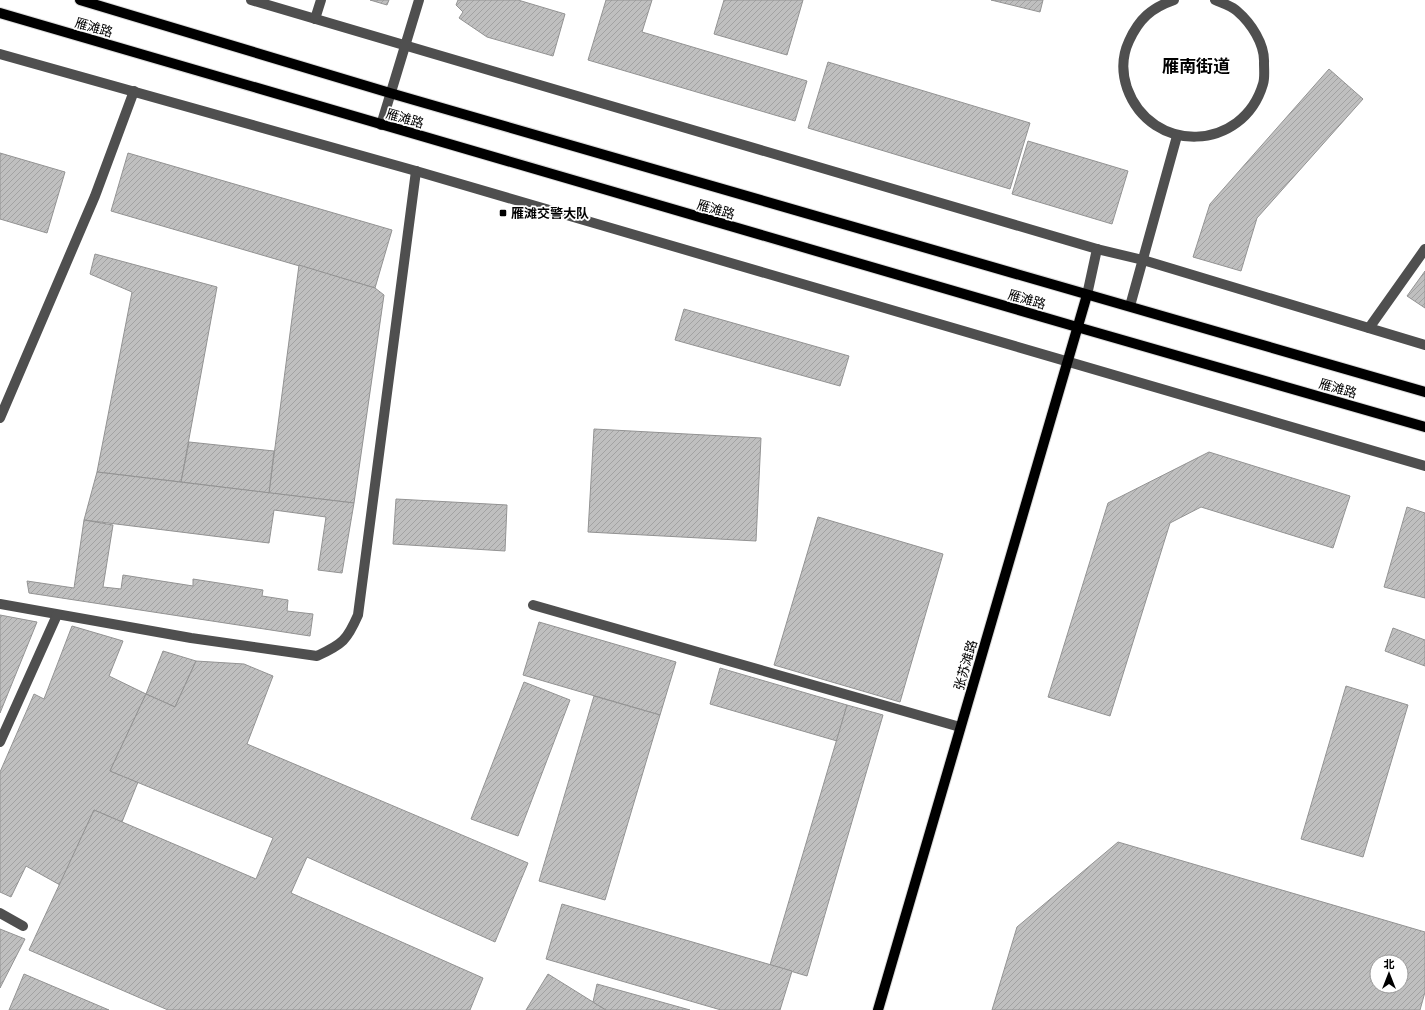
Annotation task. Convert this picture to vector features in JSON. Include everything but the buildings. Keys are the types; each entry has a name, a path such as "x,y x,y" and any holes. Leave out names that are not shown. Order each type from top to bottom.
{"main road":[{"name":"雁滩路","path":"80,0 390,93 1425,392"},
{"name":"雁滩路","path":"0,13 1077,327 1425,426"},
{"name":"张苏滩路","path":"878,1010 1086,295"}],"street":[{"path":"251,0 1097,249 1143,260 1425,345"},
{"path":"315,19 321,0"},
{"path":"381,125 419,0"},
{"path":"1174,0 1157,6 1137,25 1124,50 1123,77 1133,104 1152,124 1177,136 1204,137 1231,128 1251,109 1263,84 1264,56 1255,30 1236,10 1215,0"},
{"path":"0,54 416,171 1067,360 1425,466"},
{"path":"0,418 95,196 134,91"},
{"path":"1130,306 1177,136"},
{"path":"0,604 191,638 317,656 336,647 349,635 358,615 416,171"},
{"path":"1086,295 1097,249"},
{"path":"1369,328 1425,249"},
{"path":"533,605 960,728"},
{"path":"0,742 57,615"},
{"path":"0,913 23,926"}],"place":[{"name":"雁滩交警大队","path":"503,213"}],"district":[{"name":"雁南街道","path":"1196,66"}]}
